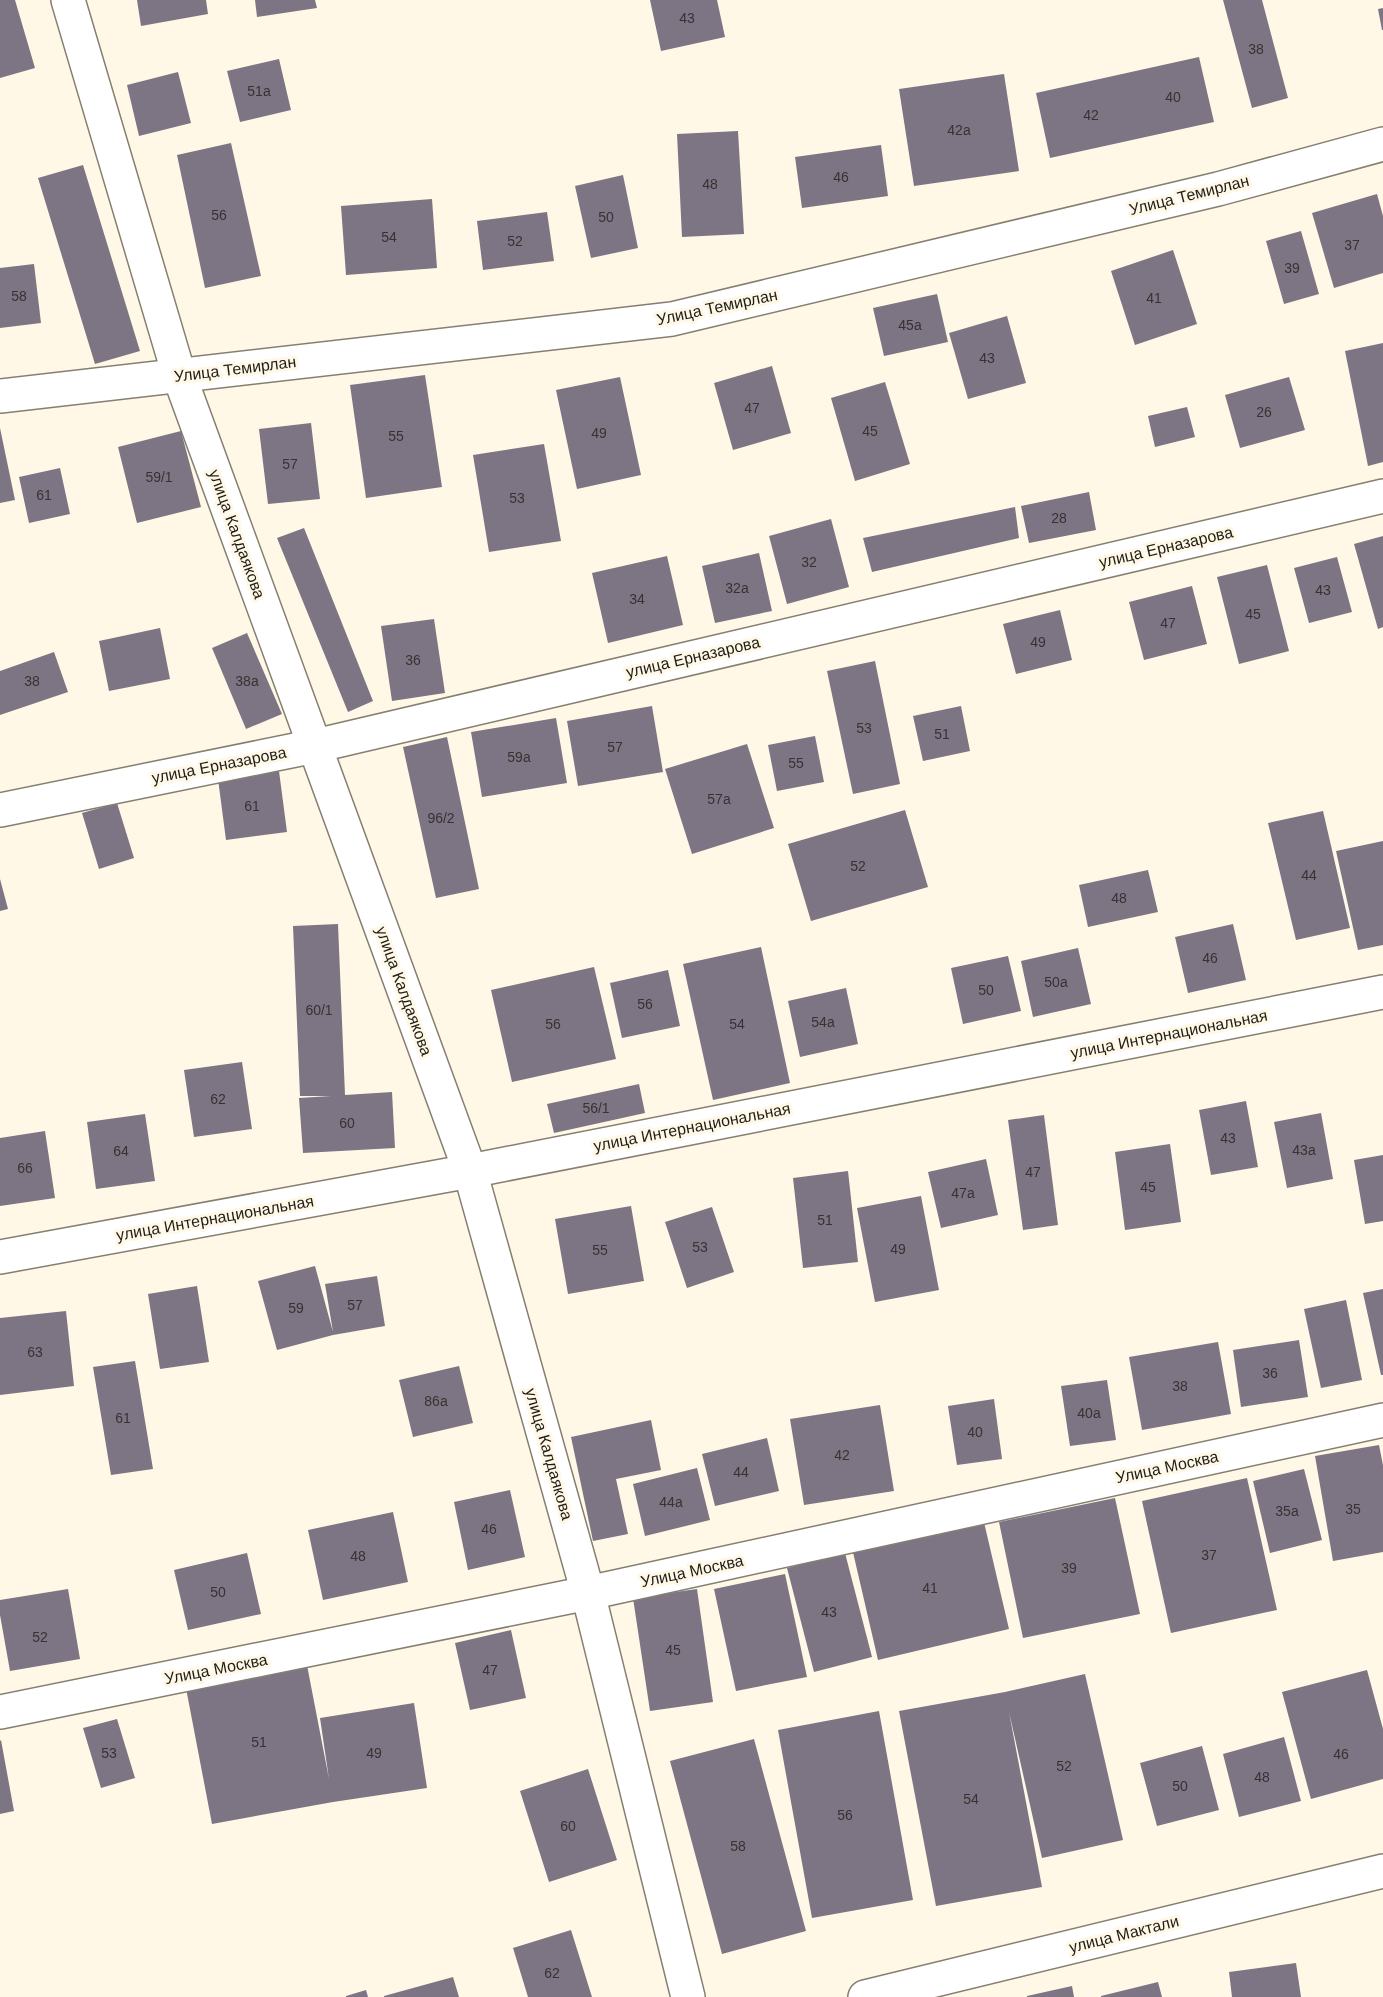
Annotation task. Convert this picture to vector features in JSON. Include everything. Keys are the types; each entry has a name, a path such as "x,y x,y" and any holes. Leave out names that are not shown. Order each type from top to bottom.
{"street":[{"name":"улица Калдаякова","path":"68,0 179,375 470,1171 588,1593 688,1997"},
{"name":"Улица Темирлан","path":"0,396 672,319 1218,189 1383,144"},
{"name":"улица Ерназарова","path":"0,810 315,746 1383,496"},
{"name":"улица Интернациональная","path":"0,1257 470,1171 1383,992"},
{"name":"Улица Москва","path":"0,1712 588,1593 1383,1420"},
{"name":"улица Мактали","path":"865,1997 1383,1871"}],"building":[{"path":"0,0 15,0 35,68 0,78"},
{"path":"137,0 206,0 208,14 141,26"},
{"path":"255,0 315,0 317,8 257,17"},
{"path":"650,0 717,0 725,37 661,51"},
{"path":"1223,0 1262,0 1288,98 1252,108"},
{"path":"1383,8 1383,30 1382,30 1378,9"},
{"path":"1199,57 1214,122 1050,158 1036,93"},
{"path":"279,59 291,110 240,122 227,71"},
{"path":"178,72 191,123 139,136 127,85"},
{"path":"1004,74 1019,171 914,186 899,89"},
{"path":"738,131 744,234 682,237 677,134"},
{"path":"231,143 261,276 205,288 177,155"},
{"path":"881,145 888,196 802,208 795,157"},
{"path":"83,165 140,351 95,364 38,178"},
{"path":"623,175 638,248 591,258 575,186"},
{"path":"1377,194 1383,216 1383,273 1334,288 1312,213"},
{"path":"432,199 437,268 346,275 341,206"},
{"path":"547,212 554,261 483,270 477,221"},
{"path":"1301,231 1319,294 1284,304 1266,241"},
{"path":"1173,250 1197,324 1135,345 1111,271"},
{"path":"34,264 41,323 0,328 0,268"},
{"path":"937,294 948,342 884,356 873,308"},
{"path":"1007,316 1026,383 968,399 949,333"},
{"path":"1383,343 1383,462 1368,466 1345,351"},
{"path":"772,366 791,433 733,450 714,383"},
{"path":"425,375 442,487 366,498 350,385"},
{"path":"620,377 641,475 577,489 556,390"},
{"path":"1289,377 1305,430 1240,448 1225,395"},
{"path":"885,382 910,464 855,481 831,398"},
{"path":"1187,407 1195,437 1155,447 1148,416"},
{"path":"311,423 320,499 268,504 259,429"},
{"path":"0,428 15,500 0,503"},
{"path":"181,431 201,507 137,523 118,447"},
{"path":"544,444 561,541 489,552 473,455"},
{"path":"60,468 70,514 29,523 19,477"},
{"path":"1089,492 1096,530 1029,543 1021,506"},
{"path":"1015,507 1019,538 872,572 863,538"},
{"path":"831,519 849,587 787,604 769,536"},
{"path":"304,528 373,701 348,712 277,538"},
{"path":"1383,536 1383,627 1378,629 1354,544"},
{"path":"759,553 772,611 715,623 702,566"},
{"path":"667,556 683,625 608,643 592,573"},
{"path":"1337,557 1352,612 1309,623 1294,568"},
{"path":"1267,565 1289,651 1239,664 1217,577"},
{"path":"1192,586 1207,644 1144,660 1129,602"},
{"path":"1060,610 1072,660 1016,674 1003,624"},
{"path":"434,619 445,693 392,701 381,626"},
{"path":"160,628 170,679 109,691 99,641"},
{"path":"247,633 282,714 246,729 212,648"},
{"path":"54,652 68,692 0,715 0,671"},
{"path":"875,661 900,784 853,794 827,671"},
{"path":"652,706 663,772 578,786 567,721"},
{"path":"961,706 970,751 923,761 913,716"},
{"path":"556,718 567,783 482,797 471,732"},
{"path":"815,736 824,782 777,791 768,745"},
{"path":"447,737 479,889 436,898 403,747"},
{"path":"747,744 774,828 692,854 665,769"},
{"path":"279,771 287,832 226,840 218,779"},
{"path":"117,803 134,858 99,869 82,813"},
{"path":"905,810 928,887 811,921 788,844"},
{"path":"1323,811 1350,928 1296,940 1268,823"},
{"path":"1383,841 1383,945 1358,950 1336,851"},
{"path":"1148,870 1158,912 1088,927 1079,885"},
{"path":"0,879 8,909 0,911"},
{"path":"338,924 345,1095 392,1092 395,1148 303,1153 299,1098 331,1096 300,1096 293,926"},
{"path":"1233,924 1246,980 1188,993 1175,937"},
{"path":"761,947 790,1083 713,1100 683,964"},
{"path":"1078,948 1091,1004 1033,1017 1021,961"},
{"path":"1008,956 1021,1011 963,1024 951,968"},
{"path":"594,967 616,1059 512,1082 491,990"},
{"path":"668,970 680,1026 622,1038 610,983"},
{"path":"846,988 858,1044 800,1057 788,1001"},
{"path":"242,1062 252,1129 194,1137 184,1070"},
{"path":"639,1084 645,1113 554,1133 547,1104"},
{"path":"1246,1101 1258,1167 1211,1175 1199,1110"},
{"path":"1321,1113 1333,1179 1287,1188 1274,1122"},
{"path":"145,1114 155,1181 96,1189 87,1122"},
{"path":"1044,1115 1058,1225 1023,1230 1008,1120"},
{"path":"45,1131 55,1198 0,1206 0,1138"},
{"path":"1170,1144 1181,1222 1125,1230 1115,1152"},
{"path":"1383,1155 1383,1221 1365,1224 1354,1160"},
{"path":"986,1159 998,1215 941,1228 928,1172"},
{"path":"848,1171 858,1262 803,1268 793,1178"},
{"path":"921,1196 939,1290 875,1302 857,1208"},
{"path":"631,1206 644,1281 568,1294 555,1219"},
{"path":"712,1207 734,1272 687,1288 665,1222"},
{"path":"315,1266 333,1332 325,1284 377,1276 385,1326 333,1335 277,1350 258,1281"},
{"path":"197,1286 209,1362 160,1369 148,1294"},
{"path":"1383,1289 1383,1375 1381,1375 1363,1293"},
{"path":"1346,1300 1362,1380 1321,1388 1304,1309"},
{"path":"66,1311 74,1386 0,1395 0,1318"},
{"path":"1299,1340 1308,1397 1241,1407 1233,1350"},
{"path":"1218,1342 1231,1414 1142,1430 1129,1357"},
{"path":"135,1361 153,1469 111,1475 93,1367"},
{"path":"459,1366 473,1423 413,1437 399,1380"},
{"path":"1107,1380 1116,1440 1070,1446 1061,1386"},
{"path":"994,1399 1002,1459 957,1465 948,1406"},
{"path":"880,1405 894,1491 804,1505 790,1419"},
{"path":"651,1420 661,1470 616,1479 628,1534 593,1541 571,1437"},
{"path":"767,1438 779,1491 715,1506 702,1454"},
{"path":"1379,1445 1383,1465 1383,1552 1333,1561 1315,1456"},
{"path":"697,1468 710,1520 645,1536 633,1484"},
{"path":"1304,1469 1322,1540 1270,1553 1253,1481"},
{"path":"1247,1478 1277,1610 1171,1633 1142,1501"},
{"path":"510,1490 525,1557 468,1570 454,1502"},
{"path":"1115,1498 1140,1614 1023,1638 999,1522"},
{"path":"393,1512 408,1582 323,1600 308,1530"},
{"path":"983,1518 1009,1629 878,1660 852,1548"},
{"path":"247,1553 261,1614 188,1630 174,1570"},
{"path":"845,1553 872,1657 814,1672 787,1568"},
{"path":"785,1574 807,1677 736,1691 714,1589"},
{"path":"68,1589 80,1659 10,1671 0,1615 0,1600"},
{"path":"697,1589 713,1702 650,1711 633,1598"},
{"path":"511,1630 526,1698 470,1710 455,1643"},
{"path":"306,1660 329,1779 320,1718 414,1703 427,1788 212,1824 185,1683"},
{"path":"1367,1670 1383,1729 1383,1779 1311,1799 1282,1692"},
{"path":"1085,1674 1123,1840 1042,1858 1009,1712 1042,1887 936,1906 899,1711 1005,1692"},
{"path":"879,1711 913,1900 812,1918 778,1730"},
{"path":"117,1719 135,1778 101,1788 83,1728"},
{"path":"1284,1737 1301,1801 1239,1817 1223,1754"},
{"path":"754,1739 806,1931 722,1954 670,1761"},
{"path":"0,1741 14,1811 0,1814"},
{"path":"1202,1746 1219,1810 1157,1826 1140,1763"},
{"path":"588,1769 617,1860 549,1882 520,1791"},
{"path":"571,1930 592,1997 528,1997 513,1948"},
{"path":"1296,1963 1301,1997 1232,1997 1229,1972"},
{"path":"453,1977 459,1997 384,1997 384,1996"},
{"path":"1158,1982 1162,1997 1101,1997 1101,1996"},
{"path":"1072,1986 1074,1997 1027,1997 1027,1996"},
{"path":"366,1990 368,1997 346,1997 346,1996"}]}
